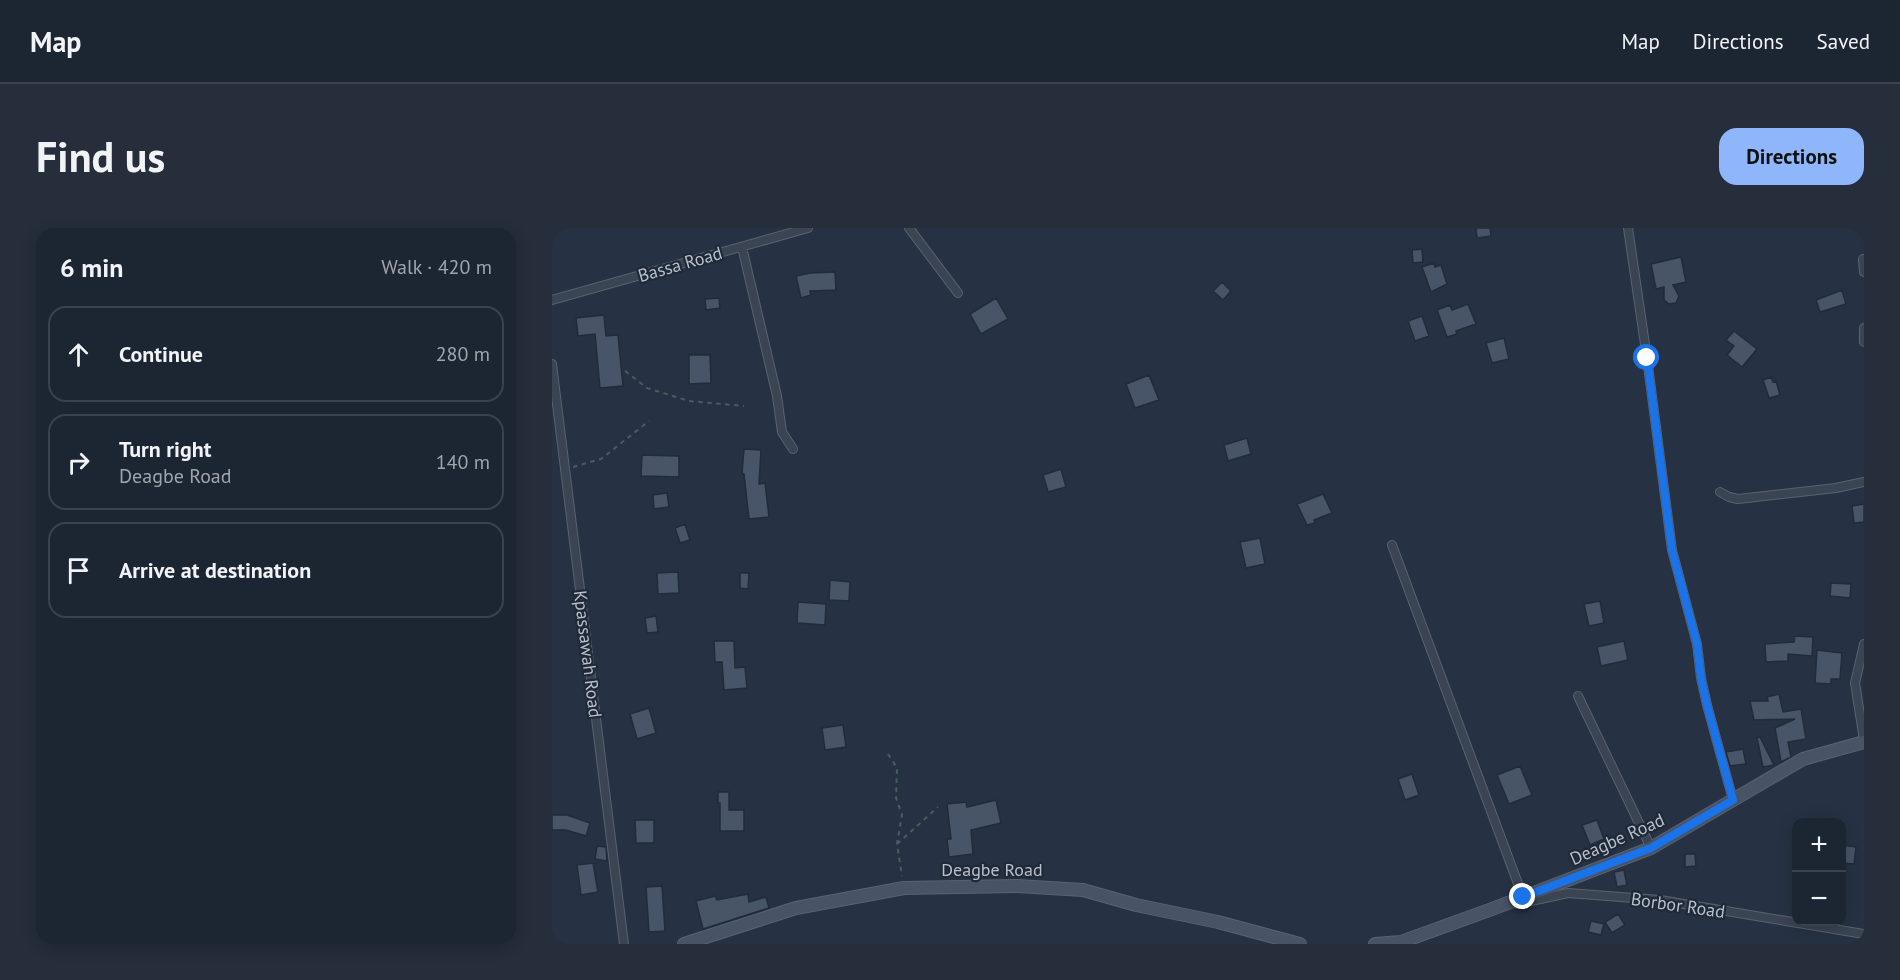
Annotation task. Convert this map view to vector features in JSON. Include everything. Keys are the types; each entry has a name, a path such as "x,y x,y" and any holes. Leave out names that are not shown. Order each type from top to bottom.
{"street":[{"name":"Bassa Road","path":"552,300 808,228"},
{"path":"909,228 958,293"},
{"path":"1628,228 1672,550 1697,644 1707,705 1733,800"},
{"path":"742,247 777,396 782,432 793,449"},
{"path":"1863,259 1864,272"},
{"path":"1864,328 1864,342"},
{"name":"Kpassawah Road","path":"552,364 624,944"},
{"path":"1720,492 1738,499 1836,488 1864,482"},
{"path":"1392,545 1523,897"},
{"path":"1864,644 1855,683 1864,741"},
{"path":"1578,696 1651,848"},
{"name":"Deagbe Road","path":"1375,944 1401,942 1651,848 1803,759 1864,741"},
{"name":"Deagbe Road","path":"684,944 796,908 904,888 1017,886 1083,890 1300,944"},
{"name":"Borbor Road","path":"1492,909 1568,893 1660,900 1864,934"}],"path":[{"path":"625,370 647,388 689,400 744,406"},
{"path":"565,469 601,459 649,421"},
{"path":"888,754 897,768 896,798 902,815 897,844 904,888"},
{"path":"897,844 938,807"}],"building":[{"path":"1476,228 1490,228 1491,236 1477,238"},
{"path":"1422,249 1423,262 1413,263 1412,250"},
{"path":"1681,257 1686,282 1673,285 1679,296 1676,303 1669,304 1664,300 1664,287 1656,289 1651,264"},
{"path":"1434,263 1435,267 1441,265 1447,284 1431,292 1422,267"},
{"path":"835,272 836,290 810,291 811,295 801,298 796,276"},
{"path":"1222,282 1231,291 1223,300 1213,291"},
{"path":"1842,290 1846,304 1820,312 1816,300"},
{"path":"719,298 720,308 706,310 705,299"},
{"path":"996,298 1008,319 981,334 970,314"},
{"path":"1468,304 1476,324 1447,337 1437,310 1450,305 1452,310"},
{"path":"604,315 606,336 618,335 623,386 600,388 595,334 578,336 576,318"},
{"path":"1422,316 1429,336 1415,341 1408,321"},
{"path":"1734,331 1757,349 1742,367 1727,355 1734,346 1726,340"},
{"path":"1504,338 1509,359 1492,363 1486,343"},
{"path":"689,355 710,355 711,383 689,384"},
{"path":"1149,375 1159,400 1135,408 1126,384"},
{"path":"1771,377 1773,382 1776,381 1780,395 1769,398 1763,380"},
{"path":"1247,438 1251,454 1228,461 1224,445"},
{"path":"744,449 761,450 759,484 765,483 769,517 749,519 744,474 742,473"},
{"path":"642,455 679,456 679,477 641,476"},
{"path":"1061,469 1066,487 1048,492 1043,475"},
{"path":"667,493 669,507 654,509 653,495"},
{"path":"1323,494 1332,513 1307,525 1297,504"},
{"path":"1864,504 1864,522 1854,523 1852,506"},
{"path":"685,524 690,540 680,543 675,528"},
{"path":"1260,538 1265,564 1246,568 1240,542"},
{"path":"678,572 679,593 658,594 657,573"},
{"path":"740,573 749,573 748,589 740,588"},
{"path":"830,580 850,582 849,601 829,600"},
{"path":"1831,583 1851,584 1850,598 1830,596"},
{"path":"1600,601 1604,623 1589,626 1584,604"},
{"path":"798,602 826,604 825,625 797,623"},
{"path":"656,616 658,632 647,633 645,618"},
{"path":"1795,636 1813,637 1812,656 1788,654 1788,661 1766,662 1765,644 1794,642"},
{"path":"714,641 734,641 735,668 745,667 747,688 724,690 722,662 715,662"},
{"path":"1624,641 1628,660 1601,666 1597,647"},
{"path":"1817,650 1842,653 1840,679 1831,679 1831,684 1815,683"},
{"path":"1779,694 1783,712 1801,709 1806,739 1788,742 1791,757 1781,762 1775,728 1795,719 1754,720 1750,701 1768,701 1767,697"},
{"path":"649,708 656,733 637,739 630,714"},
{"path":"843,725 846,747 825,750 822,728"},
{"path":"1760,737 1774,765 1763,767 1757,738"},
{"path":"1743,749 1746,764 1730,766 1726,752"},
{"path":"1520,766 1532,795 1509,804 1497,775"},
{"path":"1412,774 1419,795 1405,800 1398,779"},
{"path":"718,792 729,792 729,810 744,810 744,831 720,831"},
{"path":"996,800 1001,823 971,830 973,854 949,857 947,839 951,839 947,804 966,802 967,807"},
{"path":"552,815 567,815 590,823 586,836 566,830 552,830"},
{"path":"635,820 654,820 654,843 636,843"},
{"path":"1597,820 1604,839 1590,845 1582,825"},
{"path":"597,846 606,847 607,861 595,859"},
{"path":"1846,846 1856,847 1854,864 1846,863"},
{"path":"1685,854 1695,854 1696,866 1685,867"},
{"path":"593,863 598,892 581,895 577,865"},
{"path":"1624,870 1627,885 1617,887 1614,872"},
{"path":"662,886 665,931 649,932 646,887"},
{"path":"748,894 749,902 766,897 769,908 703,929 696,901 715,896 717,900"},
{"path":"1618,914 1625,925 1612,933 1605,922"},
{"path":"1591,921 1604,924 1601,935 1588,932"}],"route":[{"path":"1523,897 1651,848 1733,800 1707,705 1697,644 1672,550 1647,358"}]}
